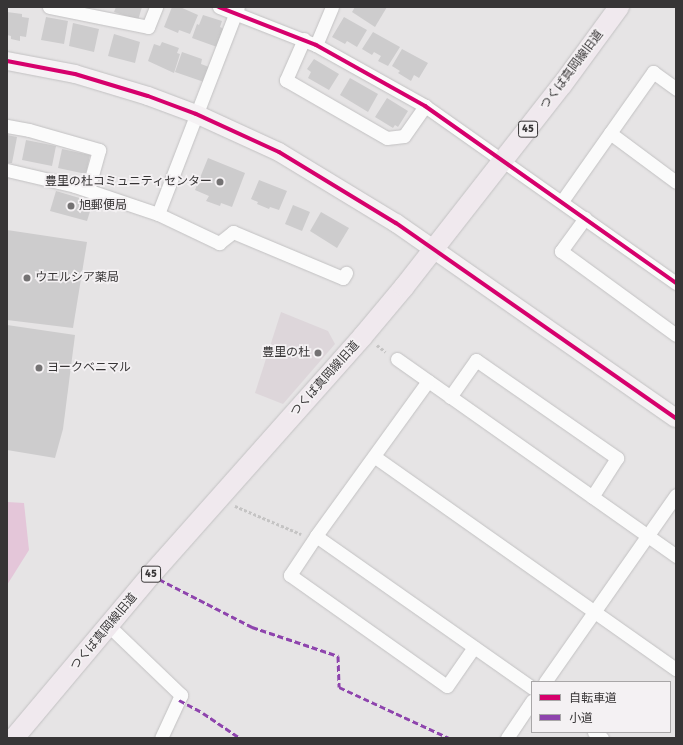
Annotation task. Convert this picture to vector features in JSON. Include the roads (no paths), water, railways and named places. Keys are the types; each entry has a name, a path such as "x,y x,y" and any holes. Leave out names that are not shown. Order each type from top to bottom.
{"main road":[{"name":"つくば真岡線旧道","path":"14,738 151,575 364,336 435,250 619,7"}],"street":[{"path":"48,7 148,27 156,7"},
{"path":"220,7 236,10 304,39 424,106 676,282"},
{"path":"316,45 324,22 332,7"},
{"path":"158,214 236,10"},
{"path":"304,39 286,80 386,138 404,136 424,106"},
{"path":"7,61 75,74 148,96 196,114 279,152 370,206 676,418"},
{"path":"562,201 653,72 676,89"},
{"path":"7,126 65,139 99,150 88,190"},
{"path":"610,133 676,182"},
{"path":"7,170 88,190 158,214 219,243 233,232 343,278 346,273"},
{"path":"585,218 561,251 676,335"},
{"path":"397,359 676,556"},
{"path":"450,397 476,360 617,458 592,497"},
{"path":"428,382 375,457 316,536 290,575 447,686 474,647"},
{"path":"375,457 676,669"},
{"path":"546,681 676,495"},
{"path":"316,536 531,687"},
{"path":"109,626 181,695 161,738"},
{"path":"512,736 531,703"}],"place":[{"name":"豊里の杜コミュニティセンター","path":"220,182"},
{"name":"旭郵便局","path":"71,206"},
{"name":"ウエルシア薬局","path":"27,278"},
{"name":"豊里の杜","path":"318,353"},
{"name":"ヨークベニマル","path":"39,368"}]}
